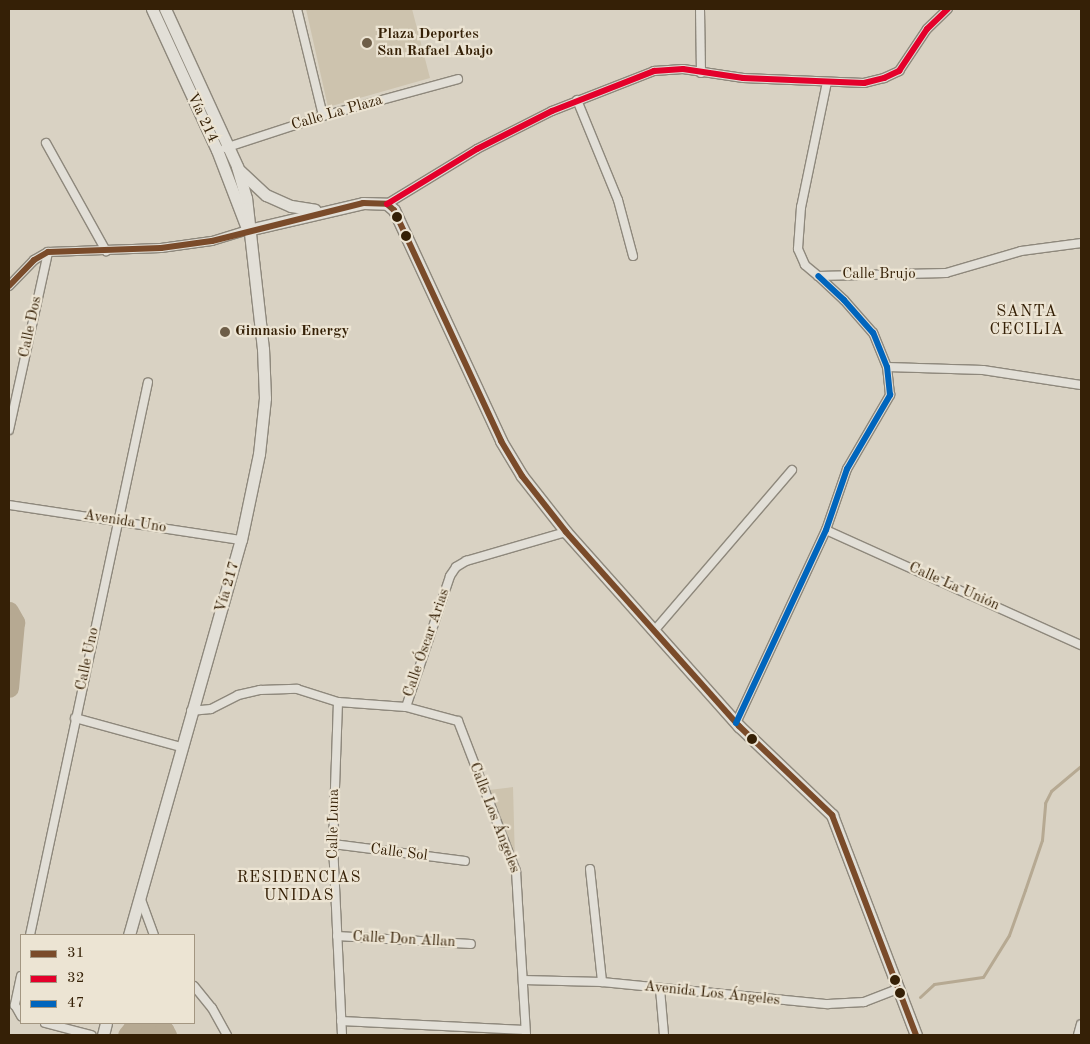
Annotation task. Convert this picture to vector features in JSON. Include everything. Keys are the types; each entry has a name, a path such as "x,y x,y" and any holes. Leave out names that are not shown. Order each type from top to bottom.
{"main road":[{"name":"Vía 214","path":"152,9 223,149 237,166 249,211 248,230"},
{"name":"Vía 214","path":"165,9 223,149 248,230"},
{"path":"237,166 272,198 291,206 320,211"},
{"path":"248,230 320,211 363,203 387,204 399,216 501,442 522,476 566,532 736,723 832,815 916,1035"},
{"name":"Vía 217","path":"130,934 181,746 241,540 259,454 265,398 258,293 248,230"}],"street":[{"path":"298,9 323,116"},
{"path":"700,9 701,73"},
{"path":"387,204 477,150 577,100 654,71 683,69 701,73 864,83 899,71 927,29 948,9"},
{"name":"Calle La Plaza","path":"223,149 323,116 458,79"},
{"path":"736,723 826,530 847,469 888,399 888,367 868,326 818,276 805,266 798,250 801,207 827,82"},
{"path":"577,100 618,200 633,256"},
{"path":"46,143 106,251"},
{"path":"9,286 34,260 48,252 106,251 212,241 248,230"},
{"name":"Calle Brujo","path":"818,276 946,273 1021,251 1055,244 1081,243"},
{"name":"Calle Dos","path":"9,430 48,252"},
{"path":"888,367 983,370 1081,385"},
{"name":"Calle Uno","path":"30,934 148,382"},
{"path":"654,631 792,470"},
{"name":"Avenida Uno","path":"9,505 241,540"},
{"name":"Calle La Unión","path":"826,530 1081,645"},
{"name":"Calle Óscar Arias","path":"192,711 211,709 238,695 260,690 297,689 338,702 406,707 450,576 456,567 466,561 566,532"},
{"name":"Calle Luna","path":"338,702 333,844 342,1035"},
{"name":"Calle Los Ángeles","path":"406,707 458,721 516,871 526,1033"},
{"path":"75,718 181,746"},
{"name":"Calle Sol","path":"333,844 465,861"},
{"path":"590,870 602,982"},
{"path":"140,897 154,934"},
{"name":"Calle Don Allan","path":"337,936 471,944"},
{"name":"Avenida Los Ángeles","path":"523,980 602,982 828,1004 864,1002 898,989"},
{"path":"195,987 212,1008 227,1035"},
{"path":"660,989 664,1035"},
{"path":"19,1014 20,995"},
{"path":"341,1021 526,1033"},
{"path":"49,1024 91,1035"},
{"path":"1078,1035 1081,1024"}],"shaded area":[{"name":"Plaza Deportes San Rafael Abajo","path":"306,9 412,9 430,78 328,107"},
{"path":"513,787 515,862 489,790"}],"waterway":[{"path":"9,611 15,622 9,688"},
{"path":"920,997 934,984 983,977 1009,935 1042,840 1045,803 1051,791 1081,766"},
{"path":"127,1035 132,1029 150,1026 164,1030 167,1035"}],"transit line":[{"name":"32","path":"387,204 477,149 552,111 654,71 683,69 743,78 864,83 884,78 899,71 927,29 948,9"},
{"name":"31","path":"9,286 34,260 48,252 161,248 212,241 363,203 387,204 394,210 501,441 522,476 566,532 739,726 832,815 916,1035"},
{"name":"47","path":"736,723 826,530 847,469 890,395 887,367 873,333 844,300 818,276"}],"place":[{"name":"Plaza Deportes San Rafael Abajo","path":"367,43"},
{"name":"Gimnasio Energy","path":"225,332"}],"district":[{"name":"SANTA CECILIA","path":"1027,321"},
{"name":"RESIDENCIAS UNIDAS","path":"299,887"}]}
